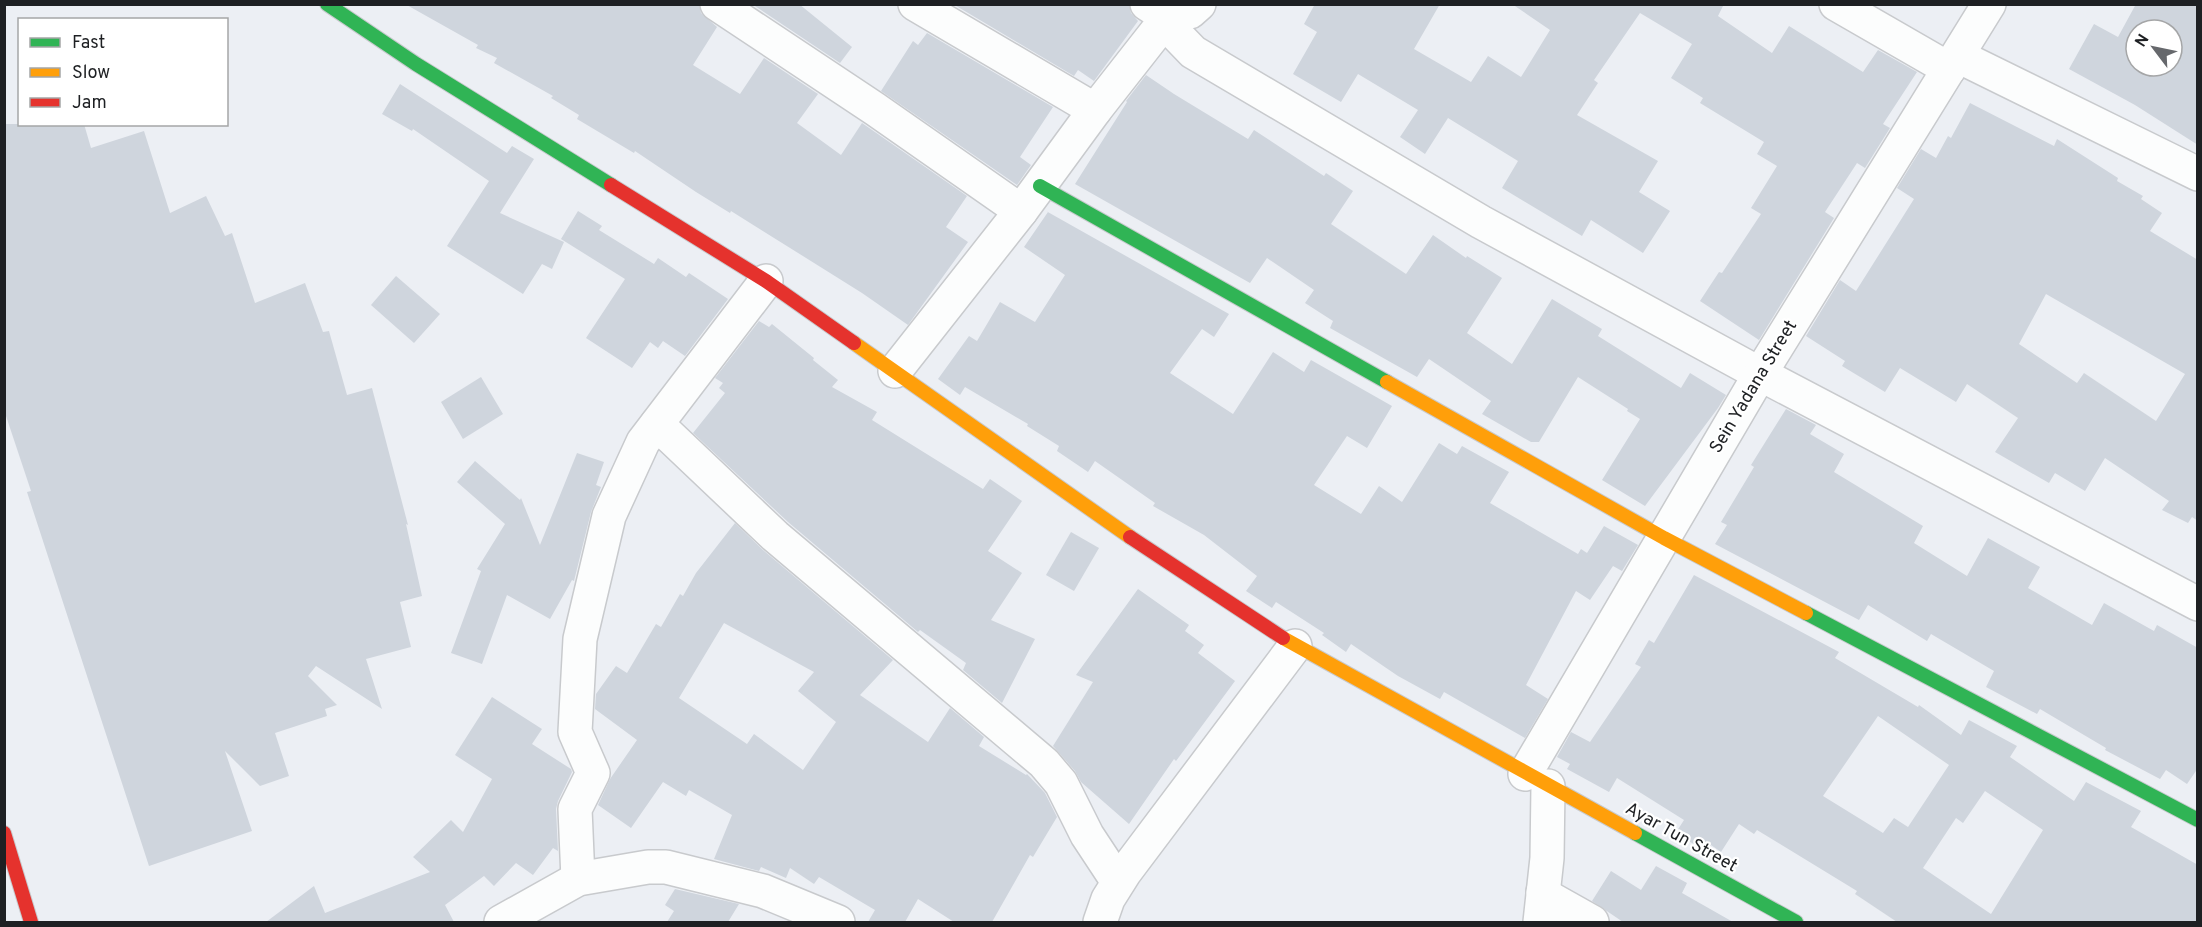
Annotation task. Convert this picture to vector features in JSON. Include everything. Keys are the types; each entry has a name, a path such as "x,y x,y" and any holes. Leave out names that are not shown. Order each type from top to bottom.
{"street":[{"name":"Ayar Tun Street","path":"327,4 416,64 766,282 896,371 1112,525 1295,646 1796,922"},
{"path":"717,4 875,110 1031,199 1664,538 2198,820"},
{"path":"915,4 1095,110"},
{"path":"1159,15 1190,12 1199,4"},
{"path":"1836,4 1954,63 2198,174"},
{"name":"Sein Yadana Street","path":"1542,907 1547,858 1536,780 1664,538 1760,374 1989,4"},
{"path":"896,371 1031,199 1159,15"},
{"path":"1159,15 1193,52 1481,222 1760,374 2198,604"},
{"path":"578,879 575,809 593,773 575,732 580,639 609,516 643,442 766,282"},
{"path":"657,424 775,536 1044,763 1061,783 1087,835 1118,882"},
{"path":"1100,922 1108,899 1118,882 1295,646"},
{"path":"4,833 10,874 31,922"},
{"path":"501,922 578,879 619,871 666,867 763,891 838,922"},
{"path":"1542,907 1551,899 1592,922"}],"building":[{"path":"405,4 699,4 701,13 717,27 693,65 740,94 764,58 818,94 797,123 841,155 862,123 967,196 946,227 968,242 908,325 862,293 731,211 730,213 696,192 635,151 634,153 577,119 579,115 551,98 553,96 494,63 497,58 476,48 478,45"},
{"path":"752,4 799,4 852,47 840,63"},
{"path":"953,4 1129,4 1131,13 1138,21 1094,81 1078,70 1074,76"},
{"path":"1315,4 1440,4 1414,49 1471,82 1488,56 1521,77 1550,30 1512,4 1724,4 1718,16 1772,53 1789,26 1863,72 1878,50 1917,72 1883,124 1890,128 1865,168 1857,163 1825,212 1834,218 1759,340 1700,301 1719,272 1722,273 1761,214 1751,208 1777,166 1757,154 1764,142 1700,103 1703,98 1671,78 1692,44 1640,13 1594,80 1598,83 1577,115 1658,161 1639,192 1670,211 1643,253 1591,220 1582,236 1502,188 1518,161 1448,118 1425,154 1400,137 1418,110 1358,74 1341,102 1293,74 1317,32 1304,24"},
{"path":"2136,4 2198,4 2198,145 2135,105 2069,69 2094,24 2118,37 2124,26 2124,78 2184,78 2184,18 2128,18"},
{"path":"927,33 1053,107 1020,157 1031,165 1017,185 881,91 913,41 918,45"},
{"path":"1146,75 1248,139 1254,130 1324,176 1326,173 1353,191 1331,224 1406,274 1433,235 1466,258 1467,256 1502,278 1467,333 1512,364 1552,299 1602,329 1598,336 1681,388 1690,373 1726,395 1645,506 1602,480 1640,419 1578,377 1539,442 1531,442 1482,414 1491,401 1429,359 1417,377 1330,328 1333,321 1305,303 1314,290 1267,258 1250,283 1075,184 1126,101"},
{"path":"400,84 507,153 512,146 534,159 500,213 564,242 552,269 542,264 523,294 447,246 489,181 413,129 412,131 382,114"},
{"path":"1970,103 2054,146 2057,139 2118,178 2117,181 2143,196 2141,199 2162,213 2150,231 2198,260 2198,521 2192,517 2188,523 2162,510 2169,501 2105,458 2085,491 2055,473 2049,483 1995,452 2018,418 1967,384 1956,402 1900,368 1885,392 1842,366 1845,361 1806,336 1840,280 1856,291 1914,199 1897,188 1921,149 1936,158 1948,136 1951,138","holes":["2046,294 2185,374 2156,421 2084,373 2077,383 2019,344"]},
{"path":"4,124 85,126 91,148 144,131 170,213 206,196 225,236 232,233 255,303 305,283 323,332 329,331 347,395 372,388 408,525 406,524 422,596 400,602 411,647 366,659 382,709 316,666 308,676 337,705 325,709 327,716 275,733 289,776 260,786 225,751 252,831 149,866 27,492 31,491 4,410"},
{"path":"578,211 602,226 599,230 654,264 658,258 686,277 689,273 728,299 685,356 663,341 658,348 650,342 632,368 586,338 625,279 561,239"},
{"path":"1048,212 1229,314 1214,337 1202,329 1170,373 1233,414 1273,352 1304,372 1311,360 1392,406 1367,448 1347,436 1314,485 1361,514 1379,486 1402,502 1439,443 1457,454 1462,446 1509,472 1490,503 1578,554 1581,549 1587,553 1604,526 1638,545 1622,571 1613,566 1590,600 1576,591 1526,685 1548,699 1525,738 1444,692 1440,699 1398,676 1351,644 1346,652 1322,635 1324,633 1276,602 1272,608 1246,591 1257,576 1204,535 1153,506 1155,503 1095,461 1088,472 1057,451 1059,446 1027,426 1028,424 965,387 960,395 938,379 969,336 977,341 1000,302 1035,322 1065,275 1024,247"},
{"path":"396,276 440,314 414,343 371,305"},
{"path":"759,321 769,327 772,324 814,358 813,360 838,380 832,387 877,412 872,420 983,489 990,479 1022,501 988,551 1022,573 991,620 1035,639 1002,703 963,670 966,663 920,630 918,632 788,522 693,433 725,393 719,388 723,383 715,378"},
{"path":"481,377 503,414 463,439 441,402"},
{"path":"1786,409 1816,425 1810,434 1844,454 1834,472 1923,526 1914,543 1967,576 1988,538 2040,567 2028,588 2092,625 2104,603 2154,631 2157,625 2198,648 2198,768 2187,784 2166,770 2160,779 2105,750 2106,748 2040,709 2037,714 1986,687 1994,671 1931,634 1927,641 1868,605 1859,620 1715,544 1727,525 1721,522 1754,467 1751,465"},
{"path":"577,453 604,462 596,485 601,487 591,512 574,581 572,580 550,619 507,595 482,664 451,653 481,571 477,569 505,524 457,482 475,461 520,500 521,498 540,545"},
{"path":"735,523 763,550 893,660 860,695 928,742 950,708 984,737 979,746 1027,774 1045,793 1057,817 1033,857 1030,855 992,922 954,922 918,899 905,922 868,922 875,910 819,877 814,884 790,868 786,878 761,867 759,871 714,859 732,815 689,790 686,796 663,782 631,828 598,805 610,779 637,740 595,709 596,694 616,666 627,673 656,624 661,627 680,594 683,596 696,573","holes":["724,623 814,672 798,691 836,722 803,770 754,734 747,744 679,698"]},
{"path":"1071,532 1099,548 1074,591 1046,575"},
{"path":"1694,575 1839,652 1835,658 1918,707 1919,705 1961,735 1969,720 2017,746 2010,757 2074,801 2086,782 2141,811 2131,827 2198,865 2198,922 1897,922 1855,894 1857,891 1757,830 1754,834 1739,824 1721,852 1711,845 1707,851 1675,834 1684,820 1617,778 1609,792 1567,769 1570,764 1557,757 1571,732 1590,742 1641,667 1635,664 1649,640 1654,643","holes":["1878,716 1949,765 1908,827 1894,818 1883,833 1823,796","1985,791 2043,830 1991,914 1923,868 1956,818 1963,823"]},
{"path":"1138,589 1189,625 1185,631 1204,645 1198,653 1235,681 1176,761 1174,759 1129,824 1081,782 1075,771 1053,746 1093,682 1076,675"},
{"path":"492,697 542,729 532,744 571,769 572,772 556,809 558,851 553,848 533,875 516,863 494,886 484,876 445,905 454,922 266,922 314,886 325,913 430,872 413,857 451,820 463,832 492,779 455,755"},
{"path":"1656,866 1687,883 1682,893 1733,922 1623,922 1592,901 1611,871 1641,890"},
{"path":"675,889 739,904 728,922 667,922 674,911 665,905"}],"traffic: fast":[{"path":"327,4 416,64 611,185"},
{"path":"1040,186 1387,382"},
{"path":"1806,613 2198,820"},
{"path":"1635,833 1796,922"}],"traffic: slow":[{"path":"854,343 1130,537"},
{"path":"1387,382 1664,538 1806,613"},
{"path":"1283,638 1635,833"}],"traffic: jam":[{"path":"611,185 766,281 854,343"},
{"path":"1130,537 1283,638"},
{"path":"4,833 31,922"}]}
